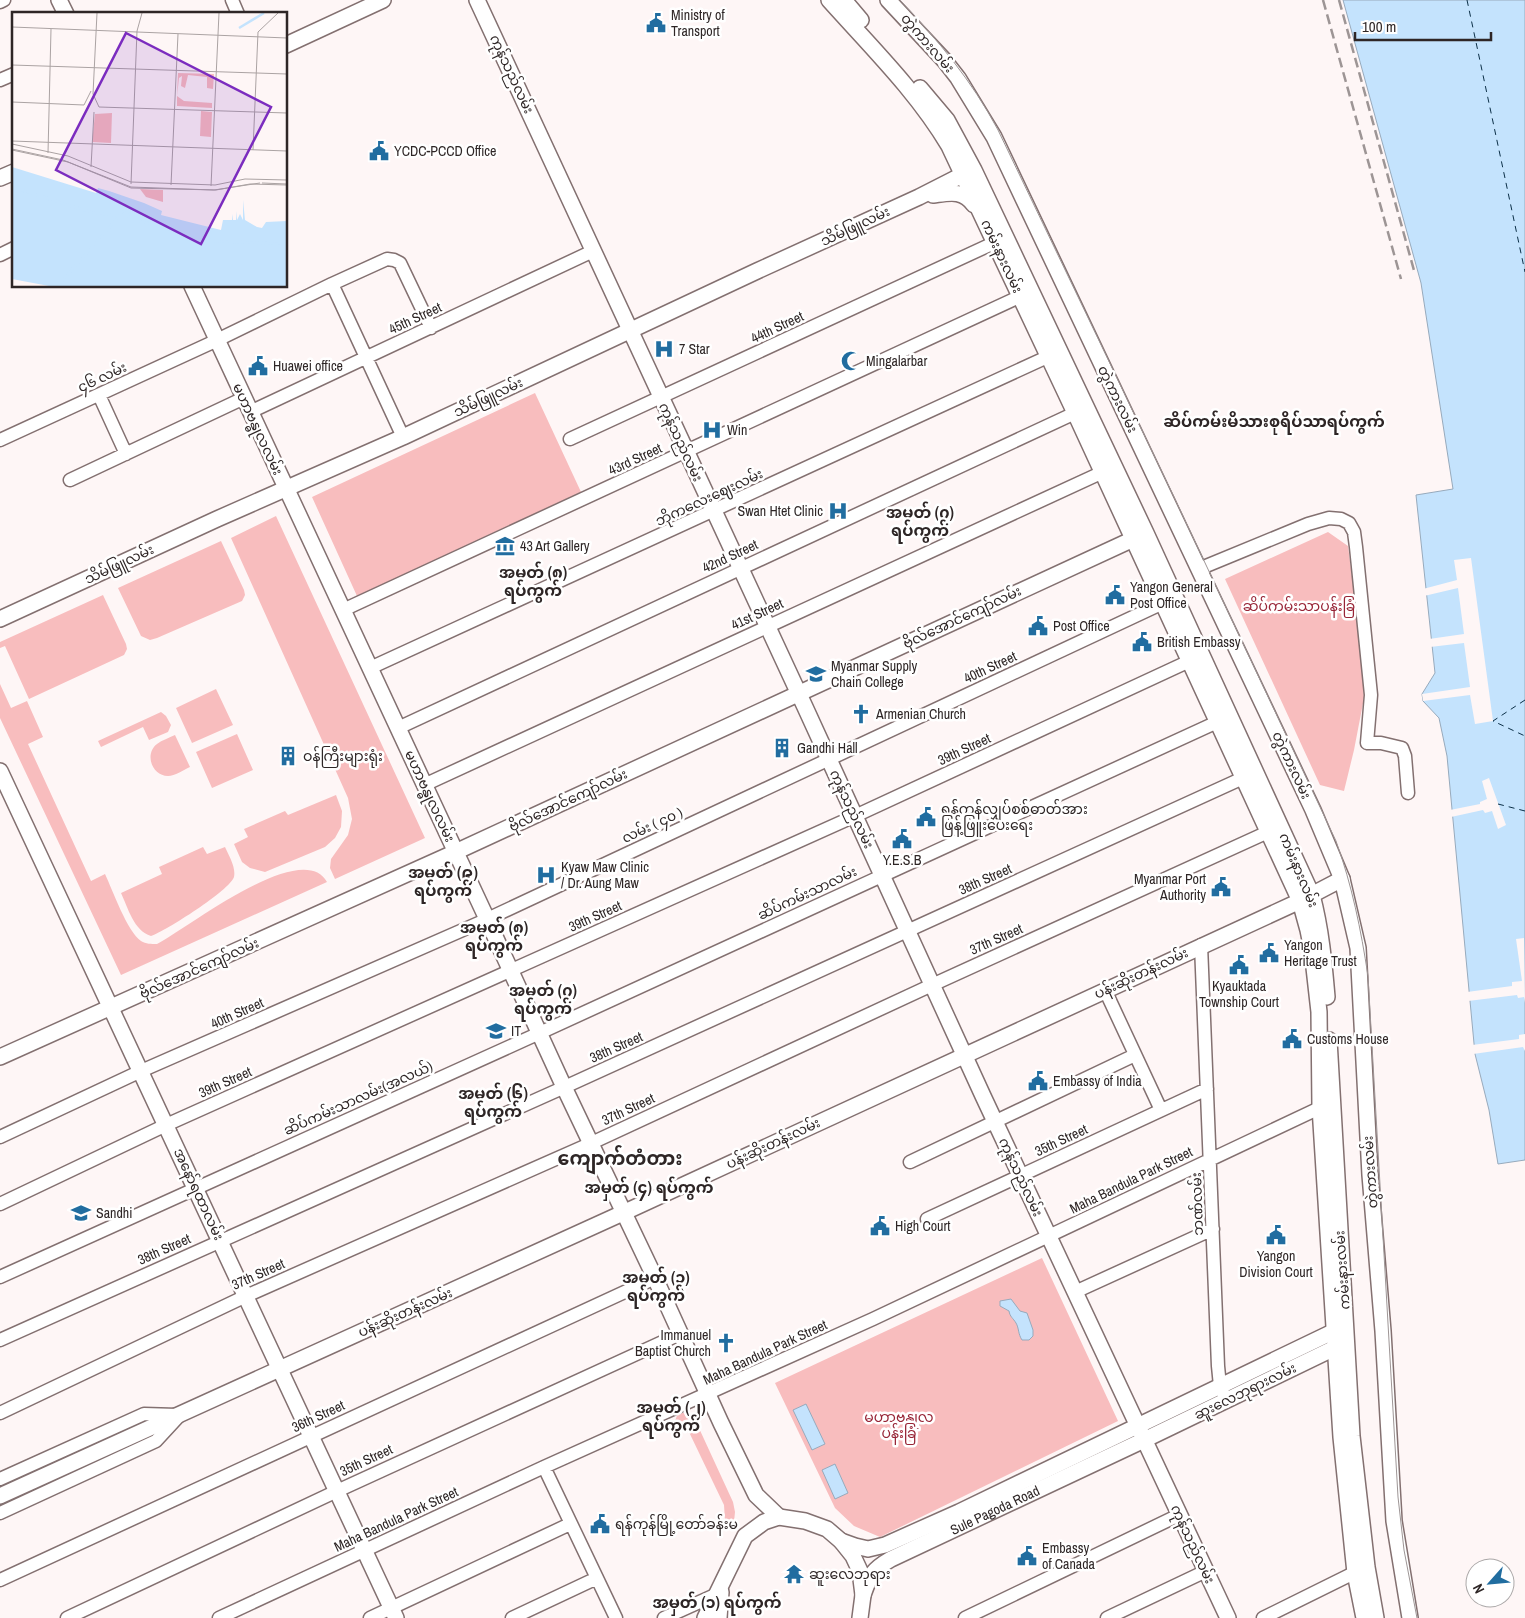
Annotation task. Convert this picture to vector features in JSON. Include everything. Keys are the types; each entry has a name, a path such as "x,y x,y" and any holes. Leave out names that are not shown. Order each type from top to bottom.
{"main road":[{"path":"59,0 65,12"},
{"path":"288,44 383,0"},
{"name":"ကုန်သည်လမ်း","path":"478,0 1020,1176 1228,1618"},
{"name":"ကမ်းနားလမ်း","path":"829,0 928,112 969,172 993,236 1021,296 1054,354 1075,413 1125,521 1140,536 1142,558 1163,603 1195,658"},
{"name":"ကမ်းနားလမ်း","path":"844,0 947,120 969,172 1140,536 1306,898 1311,944 1323,1011 1326,1104 1342,1344 1341,1437 1353,1504 1361,1570 1364,1618"},
{"name":"တွဲကားလမ်း","path":"888,0 944,60 958,78 994,137 1313,810 1342,879 1358,948 1370,1175 1383,1331 1394,1521 1410,1618"},
{"path":"919,198 952,168 953,159 950,146"},
{"name":"သိမ်ဖြူလမ်း","path":"0,619 403,437 919,198 969,172"},
{"path":"0,178 12,173"},
{"path":"919,198 954,192 964,194 972,202 993,236"},
{"name":"မဟာဗန္ဓုလလမ်း","path":"193,288 241,400 250,412 456,851 484,920 587,1145 624,1212 677,1335 708,1394 756,1495 779,1517"},
{"path":"1118,545 1125,535 1125,521"},
{"name":"ဗိုလ်အောင်ကျော်လမ်း","path":"0,1057 456,851 1140,536"},
{"path":"1118,545 1130,546 1142,558"},
{"name":"ကမ်းနားလမ်း","path":"1224,719 1243,778 1268,832 1306,898"},
{"name":"အနော်ရထာလမ်း","path":"0,771 112,1007 393,1613"},
{"name":"ပန်းဆိုးတန်းလမ်း","path":"1,1507 138,1433 180,1416 624,1212 1306,898 1342,879"},
{"name":"ကမ်းနားလမ်း","path":"1314,1341 1341,1328"},
{"name":"ဆူးလေဘုရားလမ်း","path":"1144,1440 1223,1392 1314,1341"},
{"name":"ဆူးလေဘုရားလမ်း","path":"1138,1426 1342,1344"},
{"name":"Sule Pagoda Road","path":"841,1541 868,1549 885,1545 959,1512 1138,1426"},
{"name":"Sule Pagoda Road","path":"863,1595 870,1576 877,1567 891,1559 1144,1440"},
{"path":"705,1618 745,1536 764,1522 779,1517 805,1521 827,1529 841,1541 853,1556 860,1571 863,1595 860,1618"},
{"name":"ကမ်းနားလမ်း","path":"1361,1570 1376,1618"},
{"path":"718,1589 719,1618"}],"street":[{"path":"0,2 4,0"},
{"path":"232,0 237,12"},
{"path":"0,80 12,75"},
{"name":"44th Street","path":"570,439 993,236"},
{"path":"0,255 12,249"},
{"name":"45th Street","path":"250,412 593,251"},
{"name":"၄၆ လမ်း","path":"0,440 388,259 400,263 430,328"},
{"path":"332,284 403,437"},
{"name":"43rd Street","path":"343,610 1021,296"},
{"name":"ဘိုကလေးဈေးလမ်း","path":"370,668 1054,354"},
{"path":"99,395 126,454"},
{"path":"70,480 241,400"},
{"name":"42nd Street","path":"398,728 1075,413"},
{"name":"41st Street","path":"424,786 1103,472"},
{"path":"1201,573 1206,566 1308,524 1329,518 1342,519 1349,523 1354,532 1356,547 1371,695 1367,742 1382,743 1402,748 1405,756 1408,794"},
{"name":"40th Street","path":"829,759 1163,603"},
{"name":"39th Street","path":"0,1204 166,1125 855,816 1195,658"},
{"name":"ဆိပ်ကမ်းသာလမ်း","path":"536,1034 1224,719"},
{"name":"လမ်း ( ၄၀ )","path":"484,920 829,759"},
{"name":"38th Street","path":"0,1340 561,1089 1243,778"},
{"name":"37th Street","path":"0,1413 246,1296 587,1145 1268,832"},
{"name":"40th Street","path":"0,1137 141,1071 484,920"},
{"name":"ဘဏ်လမ်း","path":"1201,945 1212,1229 1223,1392"},
{"path":"1105,990 1161,1110"},
{"name":"ဆိပ်ကမ်းသာလမ်း(အလယ်)","path":"196,1188 536,1034"},
{"path":"910,1162 1135,1056"},
{"name":"35th Street","path":"927,1219 1207,1089"},
{"name":"Maha Bandula Park Street","path":"219,1618 544,1467 708,1394 1049,1237 1210,1158 1326,1104"},
{"path":"0,1278 196,1188"},
{"path":"1075,1292 1212,1229"},
{"name":"36th Street","path":"0,1580 311,1435 652,1280"},
{"name":"35th Street","path":"67,1618 336,1490 677,1335"},
{"name":"ပန်းဆိုးတန်းလမ်း","path":"0,1479 144,1414 180,1416"},
{"name":"ပန်းဆိုးတန်းလမ်း","path":"1,1507 156,1442 180,1416"},
{"path":"544,1467 616,1618"},
{"path":"965,1618 1179,1515"},
{"path":"370,1618 393,1613 570,1524"},
{"path":"1263,1618 1361,1570"},
{"path":"1108,1618 1206,1571"},
{"path":"512,1618 597,1578"},
{"path":"664,1618 718,1589"}],"green space":[{"path":"535,393 581,492 357,596 312,497"},
{"path":"276,516 425,838 335,879 330,868 331,859 348,835 352,819 348,798 231,538"},
{"name":"ဆိပ်ကမ်းသာပန်းခြံ","path":"1328,532 1348,546 1360,637 1364,698 1344,791 1320,785 1225,579"},
{"path":"221,541 244,590 245,595 242,601 157,638 150,640 141,636 118,588"},
{"path":"103,595 126,644 127,649 124,655 29,699 5,646 0,648 0,642"},
{"path":"0,684 11,708 27,701 43,737 28,744 91,881 105,874 126,920 141,941 157,944 217,906 270,878 294,871 314,871 327,882 121,975 0,718"},
{"path":"216,689 233,725 192,743 176,708"},
{"path":"161,712 166,716 171,725 168,732 149,740 143,727 101,747 98,741"},
{"path":"237,734 253,770 212,788 196,752"},
{"path":"175,735 190,767 173,775 162,775 154,769 151,753 157,744"},
{"path":"336,795 342,811 341,827 335,838 325,847 265,872 250,868 242,862 234,844 248,837 244,829 285,811 288,815"},
{"path":"203,847 207,854 225,847 233,865 234,877 230,883 183,919 151,936 145,933 132,918 121,893 162,874 159,867"},
{"name":"မဟာဗန္ဓုလ ပန်းခြံ","path":"1042,1258 1118,1421 880,1537 854,1526 835,1508 775,1383"},
{"path":"678,1413 692,1413 733,1502 734,1522 725,1520 724,1505 689,1432 675,1421"}],"water":[{"path":"1343,0 1525,0 1525,1160 1498,1164 1489,1110 1475,1054 1447,756 1439,718 1423,701 1422,694 1435,673 1416,495 1453,489 1421,283"},
{"path":"1011,1299 1020,1311 1027,1313 1033,1330 1033,1336 1029,1340 1022,1340 1017,1325 1009,1311 1000,1306 1000,1301"},
{"path":"806,1404 825,1444 812,1450 793,1410"},
{"path":"835,1464 848,1493 835,1499 822,1470"}],"pier":[{"path":"1471,558 1493,721 1475,724 1470,695 1423,701 1422,694 1470,687 1464,643 1430,647 1429,639 1464,634 1458,588 1424,596 1423,589 1457,580 1454,560"},
{"path":"1489,778 1506,825 1498,829 1492,811 1485,813 1483,810 1451,817 1450,810 1480,804 1480,802 1487,799 1482,781"},
{"path":"1524,938 1525,1003 1524,997 1518,998 1517,995 1468,1001 1467,992 1512,986 1512,982 1522,981 1516,939"},
{"path":"1525,1034 1525,1051 1523,1047 1473,1054 1472,1045 1519,1039 1519,1035"}],"ferry route":[{"path":"1467,0 1525,272"},
{"path":"1525,700 1493,721 1525,736"},
{"path":"1498,804 1525,811"}],"tram line":[{"path":"900,0 954,62 998,130 1174,497 1336,841 1342,858 1355,908 1368,976 1398,1497 1404,1550 1417,1618"}],"railway":[{"path":"1323,0 1401,279"},
{"path":"1339,0 1415,274"}],"place":[{"name":"Ministry of Transport","path":"656,23"},
{"name":"YCDC-PCCD Office","path":"379,151"},
{"name":"7 Star","path":"664,349"},
{"name":"Mingalarbar","path":"851,361"},
{"name":"Huawei office","path":"258,366"},
{"name":"Win","path":"712,430"},
{"name":"Swan Htet Clinic","path":"838,511"},
{"name":"43 Art Gallery","path":"505,546"},
{"name":"Yangon General Post Office","path":"1115,595"},
{"name":"Post Office","path":"1038,626"},
{"name":"British Embassy","path":"1142,642"},
{"name":"Myanmar Supply Chain College","path":"816,674"},
{"name":"Armenian Church","path":"861,714"},
{"name":"Gandhi Hall","path":"782,748"},
{"name":"ဝန်ကြီးများရုံး","path":"288,756"},
{"name":"ရန်ကုန်လျှပ်စစ်ဓာတ်အား ဖြန့်ဖြူးပေးရေး","path":"926,817"},
{"name":"Y.E.S.B","path":"902,839"},
{"name":"Kyaw Maw Clinic / Dr. Aung Maw","path":"546,875"},
{"name":"Myanmar Port Authority","path":"1221,887"},
{"name":"Yangon Heritage Trust","path":"1269,953"},
{"name":"Kyauktada Township Court","path":"1239,965"},
{"name":"IT","path":"496,1031"},
{"name":"Customs House","path":"1292,1039"},
{"name":"Embassy of India","path":"1038,1081"},
{"name":"Sandhi","path":"81,1213"},
{"name":"High Court","path":"880,1226"},
{"name":"Yangon Division Court","path":"1276,1235"},
{"name":"Immanuel Baptist Church","path":"726,1343"},
{"name":"ရန်ကုန်မြို့တော်ခန်းမ","path":"600,1524"},
{"name":"Embassy of Canada","path":"1027,1556"},
{"name":"ဆူးလေဘုရား","path":"794,1574"}],"district":[{"name":"ဆိပ်ကမ်းမိသားစုရိပ်သာရပ်ကွက်","path":"1274,421"},
{"name":"အမှတ် (၇) ရပ်ကွက်","path":"920,521"},
{"name":"အမှတ် (၈) ရပ်ကွက်","path":"533,581"},
{"name":"အမှတ် (၉) ရပ်ကွက်","path":"443,881"},
{"name":"အမှတ် (၈) ရပ်ကွက်","path":"494,936"},
{"name":"အမှတ် (၇) ရပ်ကွက်","path":"543,999"},
{"name":"အမှတ် (၆) ရပ်ကွက်","path":"493,1102"},
{"name":"ကျောက်တံတား","path":"620,1158"},
{"name":"အမှတ် (၄) ရပ်ကွက်","path":"649,1187"},
{"name":"အမှတ် (၃) ရပ်ကွက်","path":"656,1286"},
{"name":"အမှတ် (၂) ရပ်ကွက်","path":"671,1416"},
{"name":"အမှတ် (၁) ရပ်ကွက်","path":"717,1602"}]}
